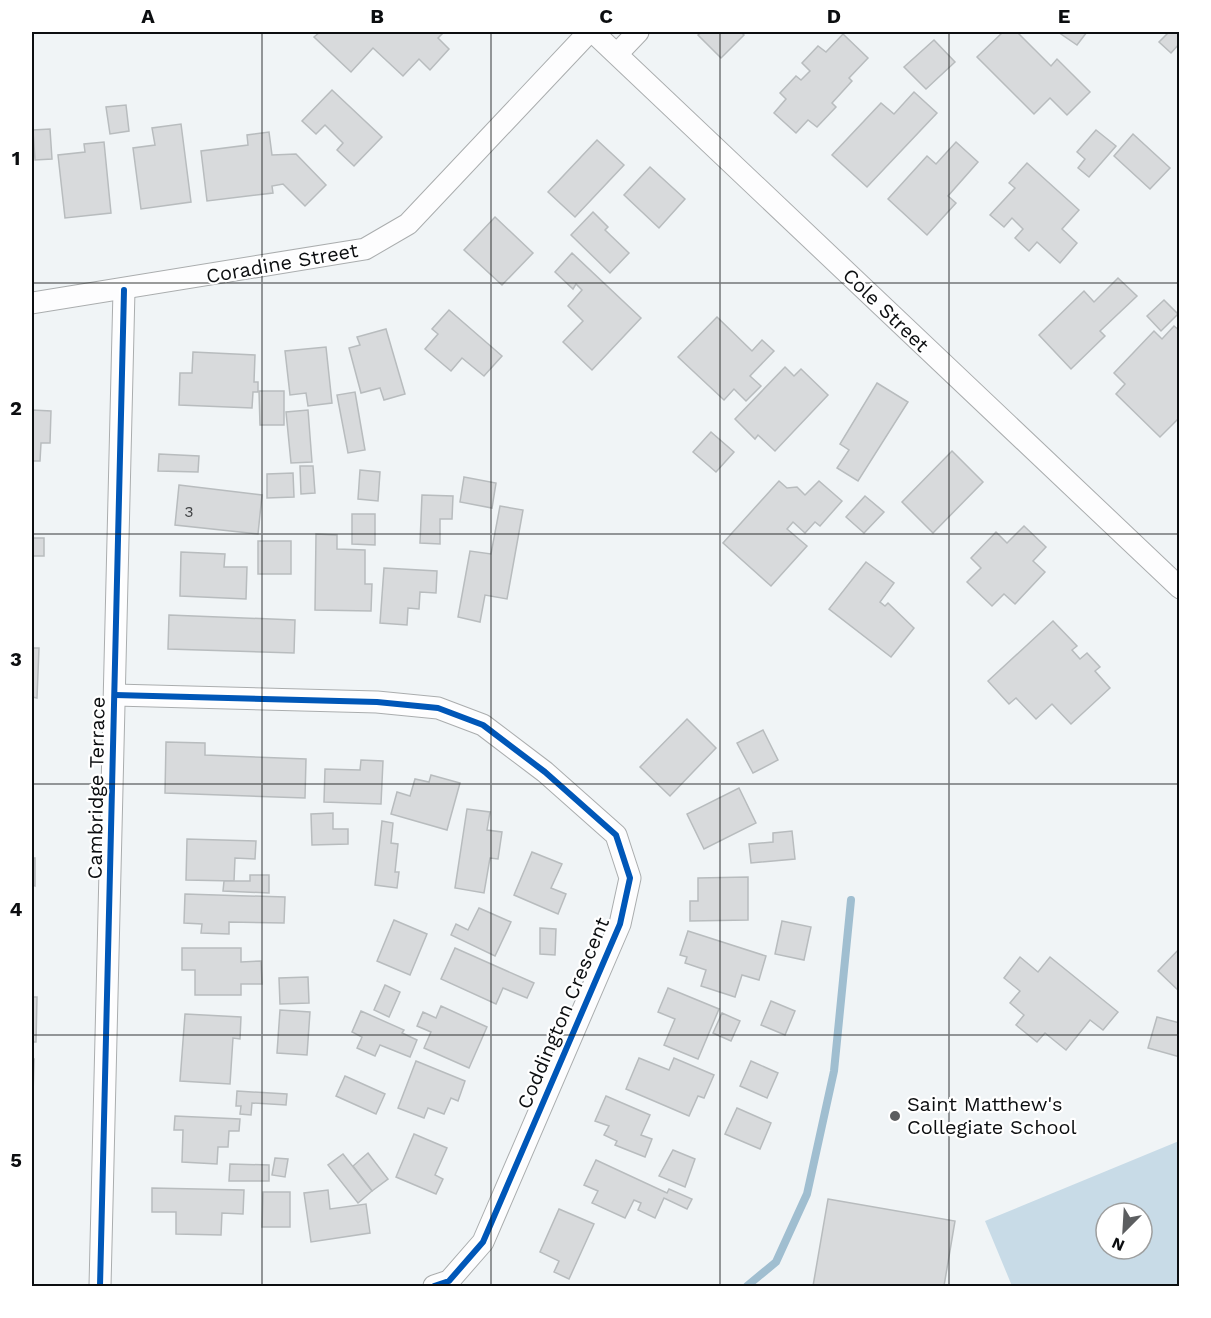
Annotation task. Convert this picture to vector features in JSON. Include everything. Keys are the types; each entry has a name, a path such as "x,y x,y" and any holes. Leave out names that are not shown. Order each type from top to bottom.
{"street":[{"name":"Cole Street","path":"591,32 617,54 1179,588"},
{"name":"Coradine Street","path":"32,303 124,290 365,249 408,224 591,32"},
{"path":"617,54 638,32"},
{"name":"Cambridge Terrace","path":"100,1287 124,290"},
{"name":"Coddington Crescent","path":"115,695 377,702 438,708 483,725 545,772 616,835 630,878 620,924 483,1242 449,1281 434,1287"}],"shaded area":[{"path":"1179,1141 1179,1286 1012,1286 985,1221"}],"building":[{"path":"320,32 444,32 438,38 449,49 430,70 419,59 403,76 373,48 351,72 314,37"},
{"path":"702,32 741,32 744,35 721,58 698,35"},
{"path":"1003,32 1017,32 1051,66 1057,59 1090,92 1067,115 1050,98 1034,114 977,57"},
{"path":"1058,32 1087,32 1077,45"},
{"path":"1169,32 1180,32 1180,43 1171,53 1159,42"},
{"path":"843,34 868,58 849,78 852,81 832,103 836,107 817,127 808,120 796,133 774,113 786,99 780,93 796,76 801,80 810,71 802,63 818,46 826,52"},
{"path":"934,40 955,62 926,89 904,67"},
{"path":"332,90 382,137 354,166 337,150 343,143 325,125 316,134 302,121"},
{"path":"914,92 937,113 867,187 832,155 881,103 894,114"},
{"path":"126,105 129,131 110,134 106,107"},
{"path":"181,124 191,202 141,209 133,148 155,145 152,128"},
{"path":"50,129 52,159 35,160 33,130"},
{"path":"1096,130 1116,146 1089,177 1078,168 1085,159 1077,152"},
{"path":"269,132 272,155 296,154 326,185 305,206 283,184 272,186 273,193 207,201 201,151 248,145 247,135"},
{"path":"1133,134 1170,168 1150,189 1114,156"},
{"path":"597,140 624,165 575,217 548,192"},
{"path":"104,142 111,213 65,218 58,155 85,152 84,144"},
{"path":"956,142 978,162 948,196 956,203 927,235 888,199 927,156 936,164"},
{"path":"1027,163 1079,210 1062,229 1077,243 1060,263 1037,242 1029,251 1015,238 1023,229 1012,218 1004,227 990,215 1015,188 1009,183"},
{"path":"650,167 685,199 659,228 624,195"},
{"path":"593,212 608,227 605,230 629,253 610,273 571,235"},
{"path":"495,217 533,253 502,285 464,250"},
{"path":"572,253 641,318 592,370 563,342 583,321 568,306 582,290 576,284 573,289 555,272"},
{"path":"1118,278 1137,296 1100,331 1105,336 1071,369 1039,335 1084,291 1094,302"},
{"path":"1164,300 1178,314 1161,331 1147,316"},
{"path":"449,310 502,356 484,376 462,358 451,371 425,349 438,334 432,329"},
{"path":"717,317 752,351 762,340 774,351 750,376 761,386 746,401 734,389 724,400 678,357"},
{"path":"1174,326 1180,331 1180,417 1160,437 1116,394 1125,384 1114,373 1154,331 1162,339"},
{"path":"386,329 405,394 384,400 380,388 361,393 349,348 360,345 357,337"},
{"path":"326,347 332,403 308,406 306,393 290,395 285,351"},
{"path":"193,352 255,355 254,382 258,382 258,392 253,392 252,408 179,405 180,373 192,373"},
{"path":"785,367 794,376 801,369 828,395 775,451 758,435 755,439 735,419"},
{"path":"877,383 908,402 858,481 837,468 849,450 840,444"},
{"path":"259,391 284,391 284,425 260,425"},
{"path":"355,392 365,450 348,453 337,395"},
{"path":"32,410 51,411 50,443 41,443 40,461 32,461"},
{"path":"308,410 312,462 291,463 286,412"},
{"path":"711,432 734,452 716,472 693,452"},
{"path":"952,451 983,482 933,533 902,502"},
{"path":"159,454 199,456 198,472 158,471"},
{"path":"300,466 313,466 315,493 301,494"},
{"path":"360,470 380,472 378,501 358,499"},
{"path":"293,473 294,497 267,498 267,474"},
{"path":"464,477 496,483 492,508 460,502"},
{"path":"779,481 787,488 797,487 805,495 819,481 842,501 820,526 815,522 805,533 793,522 787,529 807,546 771,586 723,543"},
{"path":"179,485 262,495 258,534 175,525"},
{"path":"422,495 453,496 452,519 440,519 440,544 420,543"},
{"path":"865,496 884,512 864,533 846,517"},
{"path":"500,506 523,510 507,599 485,595 480,622 458,617 470,551 491,554"},
{"path":"352,514 375,514 375,545 352,544"},
{"path":"1024,526 1046,547 1033,561 1045,572 1015,604 1004,594 992,606 967,582 981,568 971,558 996,532 1007,543"},
{"path":"316,534 337,535 337,549 365,550 365,584 372,584 371,611 315,610"},
{"path":"32,538 44,538 44,556 32,556"},
{"path":"258,541 291,541 291,574 258,574"},
{"path":"181,552 225,554 224,567 247,567 246,599 180,596"},
{"path":"866,562 894,583 880,602 885,606 888,603 914,628 891,657 829,609"},
{"path":"384,568 437,571 436,593 420,592 419,609 408,608 407,625 380,623"},
{"path":"169,615 295,620 294,653 168,649"},
{"path":"1053,621 1077,646 1072,650 1080,659 1087,653 1100,667 1095,671 1110,688 1071,724 1052,704 1036,719 1016,698 1009,704 988,681"},
{"path":"32,648 39,648 37,698 32,697"},
{"path":"687,719 716,748 670,796 640,767"},
{"path":"763,730 778,760 753,773 737,743"},
{"path":"166,742 205,743 205,755 306,759 305,798 165,793"},
{"path":"33,757 33,800 32,800"},
{"path":"361,760 383,761 381,804 324,802 325,769 360,770"},
{"path":"431,775 460,783 447,830 391,814 397,792 410,796 415,779 429,782"},
{"path":"739,788 756,823 704,849 687,814"},
{"path":"467,809 490,812 487,830 502,832 498,859 490,858 484,893 455,888"},
{"path":"333,813 333,829 348,829 348,844 312,845 311,814"},
{"path":"382,821 393,823 391,843 398,844 395,872 399,872 397,888 375,885"},
{"path":"792,831 795,859 751,863 749,844 773,842 773,833"},
{"path":"187,839 256,841 255,859 235,858 234,881 186,880"},
{"path":"532,852 562,864 551,888 566,894 558,914 514,895"},
{"path":"32,858 35,858 35,886 32,885"},
{"path":"250,875 269,875 269,893 223,891 224,881 250,881"},
{"path":"748,877 748,920 690,921 690,901 698,901 698,878"},
{"path":"185,894 285,897 284,923 229,922 229,934 201,933 202,924 184,923"},
{"path":"479,908 511,922 495,956 451,935 456,924 468,930"},
{"path":"394,920 427,934 410,975 377,961"},
{"path":"782,921 811,927 804,960 775,954"},
{"path":"540,928 556,929 555,955 540,954"},
{"path":"688,931 766,956 759,980 742,975 735,997 701,986 706,970 685,963 687,957 680,955"},
{"path":"182,948 241,948 241,962 261,961 262,984 241,984 241,995 195,995 195,970 182,970"},
{"path":"455,948 534,983 527,998 503,988 496,1004 441,979"},
{"path":"1180,948 1180,992 1158,971"},
{"path":"1020,957 1038,972 1050,957 1118,1012 1103,1030 1090,1020 1066,1050 1045,1033 1037,1042 1016,1025 1024,1015 1010,1003 1020,991 1004,978"},
{"path":"308,977 309,1003 280,1004 279,978"},
{"path":"385,985 400,992 389,1017 374,1010"},
{"path":"668,988 719,1009 698,1059 664,1045 675,1019 658,1012"},
{"path":"32,997 37,997 36,1042 32,1042"},
{"path":"771,1001 795,1011 785,1035 761,1025"},
{"path":"441,1006 487,1027 469,1068 424,1048 431,1032 417,1026 423,1012 436,1018"},
{"path":"280,1010 310,1012 307,1055 277,1053"},
{"path":"361,1011 404,1030 402,1033 417,1040 410,1057 380,1045 375,1056 357,1048 362,1037 352,1032"},
{"path":"722,1013 740,1021 731,1041 713,1033"},
{"path":"185,1014 241,1017 240,1039 233,1038 230,1084 180,1081"},
{"path":"1157,1017 1180,1023 1180,1057 1148,1048"},
{"path":"639,1058 669,1070 674,1058 714,1075 704,1098 698,1096 689,1116 626,1089"},
{"path":"32,1059 34,1059 33,1096 32,1096"},
{"path":"416,1061 465,1081 458,1101 451,1098 444,1114 428,1108 424,1118 398,1108"},
{"path":"751,1061 778,1073 767,1098 740,1086"},
{"path":"345,1076 385,1094 376,1114 336,1096"},
{"path":"237,1091 287,1094 286,1105 252,1103 251,1115 240,1114 241,1106 236,1106"},
{"path":"606,1096 650,1115 641,1135 652,1139 645,1157 615,1145 617,1141 604,1135 609,1126 595,1121"},
{"path":"737,1108 771,1123 760,1149 725,1134"},
{"path":"175,1116 240,1119 239,1131 229,1131 228,1147 218,1147 217,1164 182,1162 183,1130 174,1130"},
{"path":"414,1134 447,1148 435,1175 443,1179 436,1194 396,1177"},
{"path":"673,1150 695,1159 685,1187 659,1176"},
{"path":"368,1153 388,1179 372,1191 353,1166"},
{"path":"343,1154 372,1191 358,1203 328,1165"},
{"path":"275,1158 288,1159 285,1177 272,1175"},
{"path":"596,1160 667,1193 669,1189 692,1199 687,1209 664,1198 655,1218 638,1210 641,1203 634,1200 625,1218 592,1203 598,1191 584,1185"},
{"path":"230,1164 269,1165 269,1181 229,1181"},
{"path":"152,1188 244,1190 243,1214 222,1213 221,1235 176,1234 176,1212 152,1212"},
{"path":"328,1190 330,1209 366,1204 370,1233 311,1242 304,1193"},
{"path":"263,1192 290,1192 290,1227 262,1227"},
{"path":"828,1199 955,1221 944,1286 813,1286"},
{"path":"559,1209 594,1224 569,1279 554,1272 559,1261 540,1252"}],"waterway":[{"path":"747,1286 776,1262 807,1194 834,1071 851,900"}],"cycle path":[{"path":"100,1286 124,290"},
{"path":"115,695 377,702 438,708 483,725 545,772 616,835 630,878 620,924 483,1242 449,1281 434,1286"}],"place":[{"name":"Saint Matthew's Collegiate School","path":"895,1116"}]}
